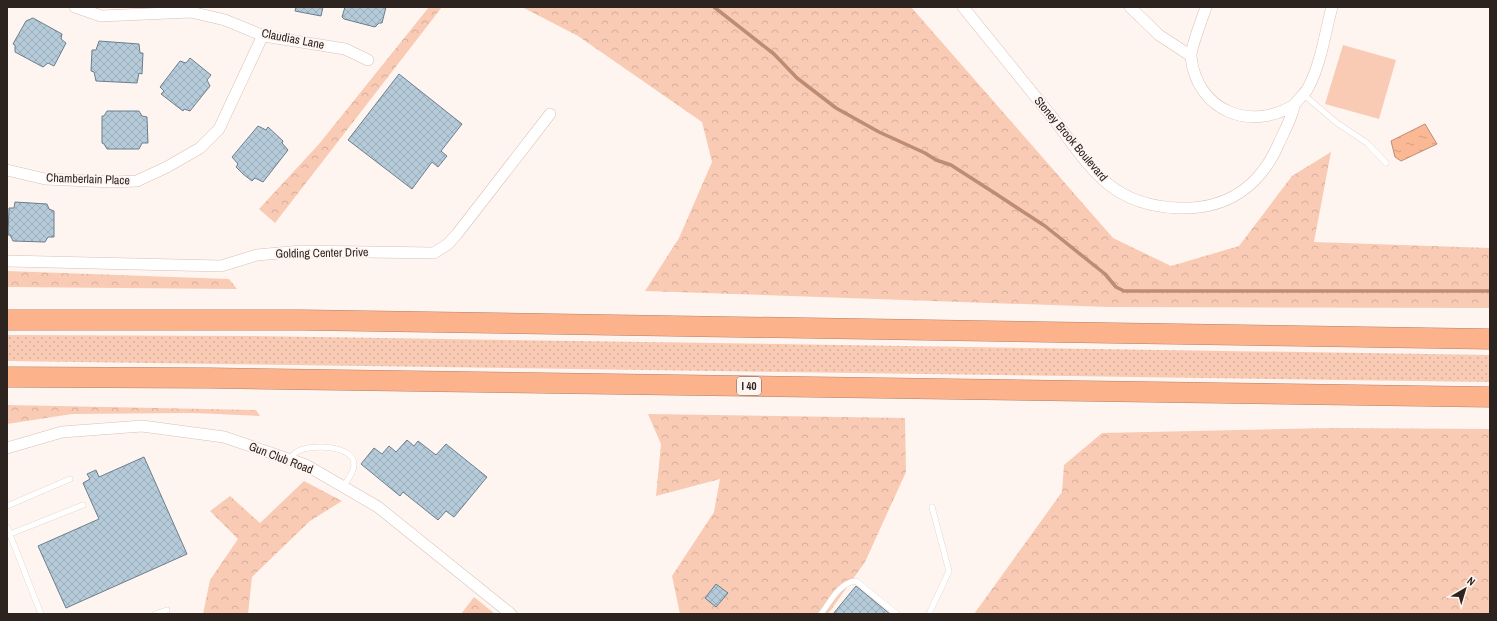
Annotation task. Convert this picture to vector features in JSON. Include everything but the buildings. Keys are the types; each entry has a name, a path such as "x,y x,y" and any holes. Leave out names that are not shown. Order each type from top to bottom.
{"highway":[{"path":"7,320 273,320 1490,339"},
{"name":"I 40","path":"7,377 210,378 1490,397"}],"street":[{"name":"Claudias Lane","path":"75,7 102,16 191,12 225,20 263,35 345,49 368,60"},
{"name":"Stoney Brook Boulevard","path":"963,7 1098,174 1124,195 1146,204 1165,208 1195,209 1212,206 1231,198 1254,183 1263,172 1276,151 1291,116 1294,105 1304,94 1318,63 1332,7"},
{"path":"1130,7 1159,35 1191,56"},
{"path":"1206,7 1191,56 1197,77 1204,90 1212,100 1232,113 1244,117 1264,117 1283,112 1294,105"},
{"name":"Chamberlain Place","path":"7,170 45,179 112,182 138,180 167,167 200,148 220,129 263,35"},
{"name":"Golding Center Drive","path":"7,261 221,266 257,255 301,251 434,253 448,244 457,234 550,114"},
{"name":"Gun Club Road","path":"7,448 62,432 142,426 224,437 306,465 378,507 511,614"}],"lane":[{"path":"1304,94 1337,123 1367,143 1386,163"},
{"path":"288,459 299,450 316,447 328,447 350,454 354,459 354,467 343,487"},
{"path":"7,506 70,478"},
{"path":"10,534 83,505"},
{"path":"929,614 949,571 932,507"},
{"path":"7,527 41,614"},
{"path":"821,614 843,586 850,581 856,581 897,614"},
{"path":"155,614 167,610"}],"green space":[{"path":"429,7 442,7 275,223 259,209 319,144"},
{"path":"522,7 911,7 1113,238 1171,266 1239,246 1292,176 1331,152 1314,242 1490,248 1490,308 1108,307 645,291 679,238 712,162 702,122 578,36"},
{"path":"1343,45 1396,60 1379,119 1325,104"},
{"path":"7,271 229,279 237,289 7,287"},
{"path":"7,335 254,336 1490,355 1490,382 7,361"},
{"path":"7,405 256,410 260,416 193,413 72,414 7,424"},
{"path":"648,414 905,418 906,472 865,562 828,614 680,614 672,576 714,512 720,479 656,496 661,444"},
{"path":"1332,428 1490,429 1490,614 974,614 1062,492 1064,465 1102,433"},
{"path":"304,481 342,501 310,521 252,577 248,614 203,614 210,580 238,539 210,511 230,496 260,523"},
{"path":"474,597 495,614 461,614"}],"water":[{"path":"1425,124 1437,144 1401,161 1395,157 1391,141"}],"waterway":[{"path":"714,7 774,54 797,78 836,108 879,132 925,153 936,160 951,165 1045,226 1105,274 1116,287 1124,291 1490,291"}]}
